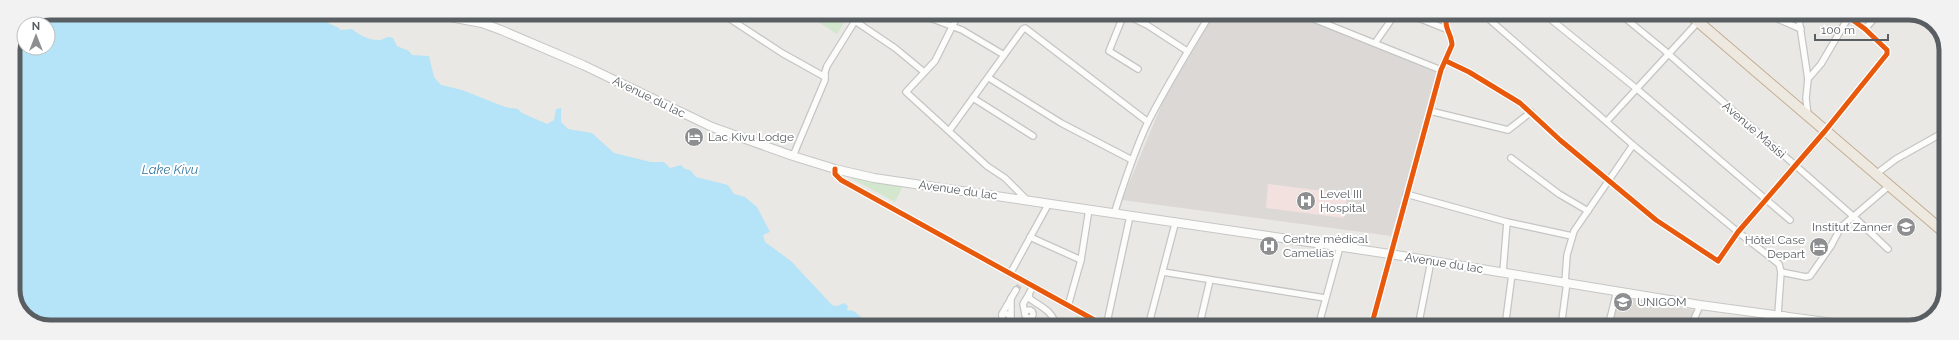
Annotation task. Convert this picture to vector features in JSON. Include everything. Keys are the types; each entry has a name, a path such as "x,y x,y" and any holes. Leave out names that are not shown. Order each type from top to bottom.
{"highway":[{"path":"1698,22 1939,228"}],"main road":[{"name":"Avenue du lac","path":"466,20 482,23 590,68 695,120 793,156 835,169 874,178 1049,203 1175,224 1390,254 1431,262 1566,282 1700,305 1815,320"}],"street":[{"path":"731,20 782,54 825,77"},
{"path":"936,20 953,26 1004,55"},
{"path":"956,20 935,61 906,92 987,166 1004,178 1026,200"},
{"path":"1121,20 1108,51 1138,69"},
{"path":"1136,20 1147,25 1188,51"},
{"path":"1114,214 1132,160 1148,122 1207,20"},
{"path":"1317,20 1441,70"},
{"path":"1375,43 1391,20"},
{"path":"1422,20 1446,30"},
{"path":"1373,320 1441,70 1452,45 1452,41 1446,30 1447,20"},
{"path":"1490,20 1633,145 1779,264 1781,272 1781,320"},
{"path":"1552,20 1637,89 1790,220"},
{"name":"Avenue Masisi","path":"1627,20 1795,165 1888,249"},
{"path":"1780,20 1800,29"},
{"path":"1799,20 1808,79 1806,98 1808,116"},
{"path":"1808,79 1820,64 1844,20"},
{"path":"1446,61 1520,103 1560,140 1609,179 1656,220 1718,261 1738,232 1825,131 1887,54 1887,50 1853,20"},
{"path":"1865,29 1873,20"},
{"path":"793,156 825,77 827,66 855,21 895,48 924,72"},
{"path":"1607,121 1698,22"},
{"path":"949,131 989,78 1022,29 1027,28 1148,122"},
{"path":"989,78 1061,123 1132,160"},
{"path":"973,98 1033,136"},
{"path":"1430,111 1508,130 1531,112"},
{"path":"1876,174 1896,160 1939,135"},
{"path":"1562,320 1567,255 1572,236 1633,145"},
{"path":"1511,158 1559,194 1588,211"},
{"path":"835,169 835,174 841,180 1010,274 1020,285 1033,286 1093,320"},
{"path":"1781,272 1806,277 1810,276 1831,246 1841,228 1889,186"},
{"path":"1406,194 1507,222 1572,236"},
{"path":"1010,274 1049,203"},
{"path":"1068,306 1081,260 1088,210"},
{"path":"1108,320 1130,216"},
{"path":"1503,272 1507,222"},
{"path":"1150,320 1175,224"},
{"path":"1030,236 1081,260"},
{"path":"1320,320 1340,247"},
{"path":"1419,320 1431,262"},
{"path":"1162,272 1325,298"},
{"path":"1506,320 1512,274"},
{"path":"1201,320 1210,280"},
{"path":"1012,298 1010,316 1008,313 1002,315 1012,298 1020,285"},
{"path":"1030,296 1023,304 1027,318 1030,318 1033,315 1030,296 1033,286"},
{"path":"1610,320 1617,291"},
{"path":"1030,296 1048,310 1055,320"},
{"path":"1694,320 1700,305"}],"shaded area":[{"path":"1211,20 1308,20 1438,73 1391,236 1122,200 1164,99"},
{"name":"Level III Hospital","path":"1268,184 1347,194 1344,218 1266,208"},
{"path":"1619,295 1694,310 1690,320 1612,320"}],"green space":[{"path":"815,20 846,20 837,34"},
{"path":"843,174 903,186 895,202"},
{"path":"1077,315 1086,320 1074,320"}],"water":[{"name":"Lake Kivu","path":"56,20 322,20 339,28 340,30 352,29 369,39 381,40 390,37 393,38 397,46 409,51 412,55 429,56 434,77 441,85 462,90 505,107 518,109 522,113 547,124 554,120 556,109 561,108 561,122 568,129 592,133 614,153 651,162 664,162 670,168 681,165 685,169 690,170 696,177 728,185 734,194 745,197 757,207 770,232 763,235 765,242 791,261 832,305 837,306 844,303 848,306 847,310 854,311 864,320 46,320 35,316 27,310 22,301 20,292 20,56 56,56"}],"tunnel":[{"path":"1016,290 1020,285"}],"cycle path":[{"path":"1373,320 1441,70 1452,45 1452,41 1446,26 1446,20"},
{"path":"1446,61 1469,72 1520,103 1560,140 1656,220 1718,261 1738,232 1825,131 1887,54 1887,50 1865,29 1853,20"},
{"path":"835,169 835,174 841,180 1094,320"}],"place":[{"name":"Lac Kivu Lodge","path":"694,137"},
{"name":"Level III Hospital","path":"1306,201"},
{"name":"Institut Zanner","path":"1906,227"},
{"name":"Centre médical Camelias","path":"1269,246"},
{"name":"Hôtel Case Depart","path":"1819,247"},
{"name":"UNIGOM","path":"1623,302"}]}
